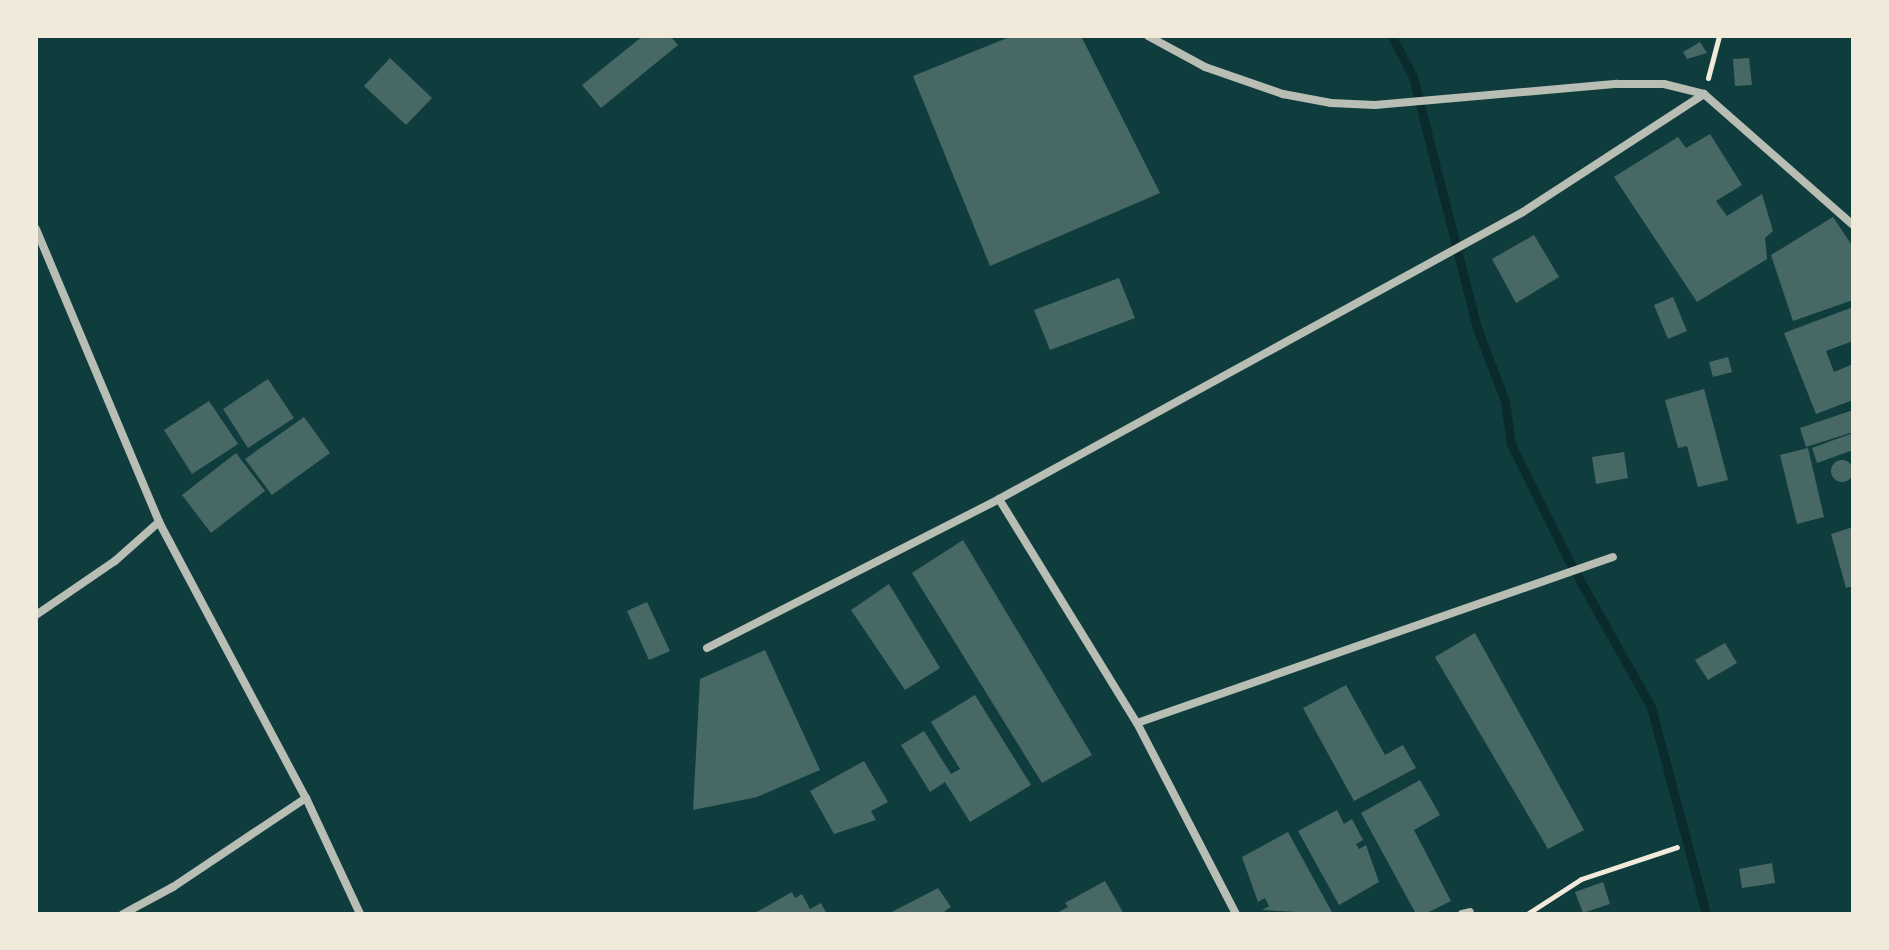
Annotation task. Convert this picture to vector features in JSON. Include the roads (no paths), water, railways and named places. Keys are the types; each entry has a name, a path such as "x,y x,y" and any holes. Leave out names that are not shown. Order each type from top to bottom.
{"street":[{"path":"1148,36 1205,67 1283,94 1331,103 1375,105 1617,84 1664,84 1704,94 1853,225"},
{"path":"707,648 999,499 1523,212 1704,94"},
{"path":"36,229 159,522 306,798 360,914"},
{"path":"999,499 1137,723 1236,914"},
{"path":"36,615 115,561 159,522"},
{"path":"1137,723 1613,557"},
{"path":"123,914 173,887 306,798"}],"waterway":[{"path":"1392,36 1413,77 1477,328 1505,401 1511,444 1568,559 1651,707 1706,914"}]}
